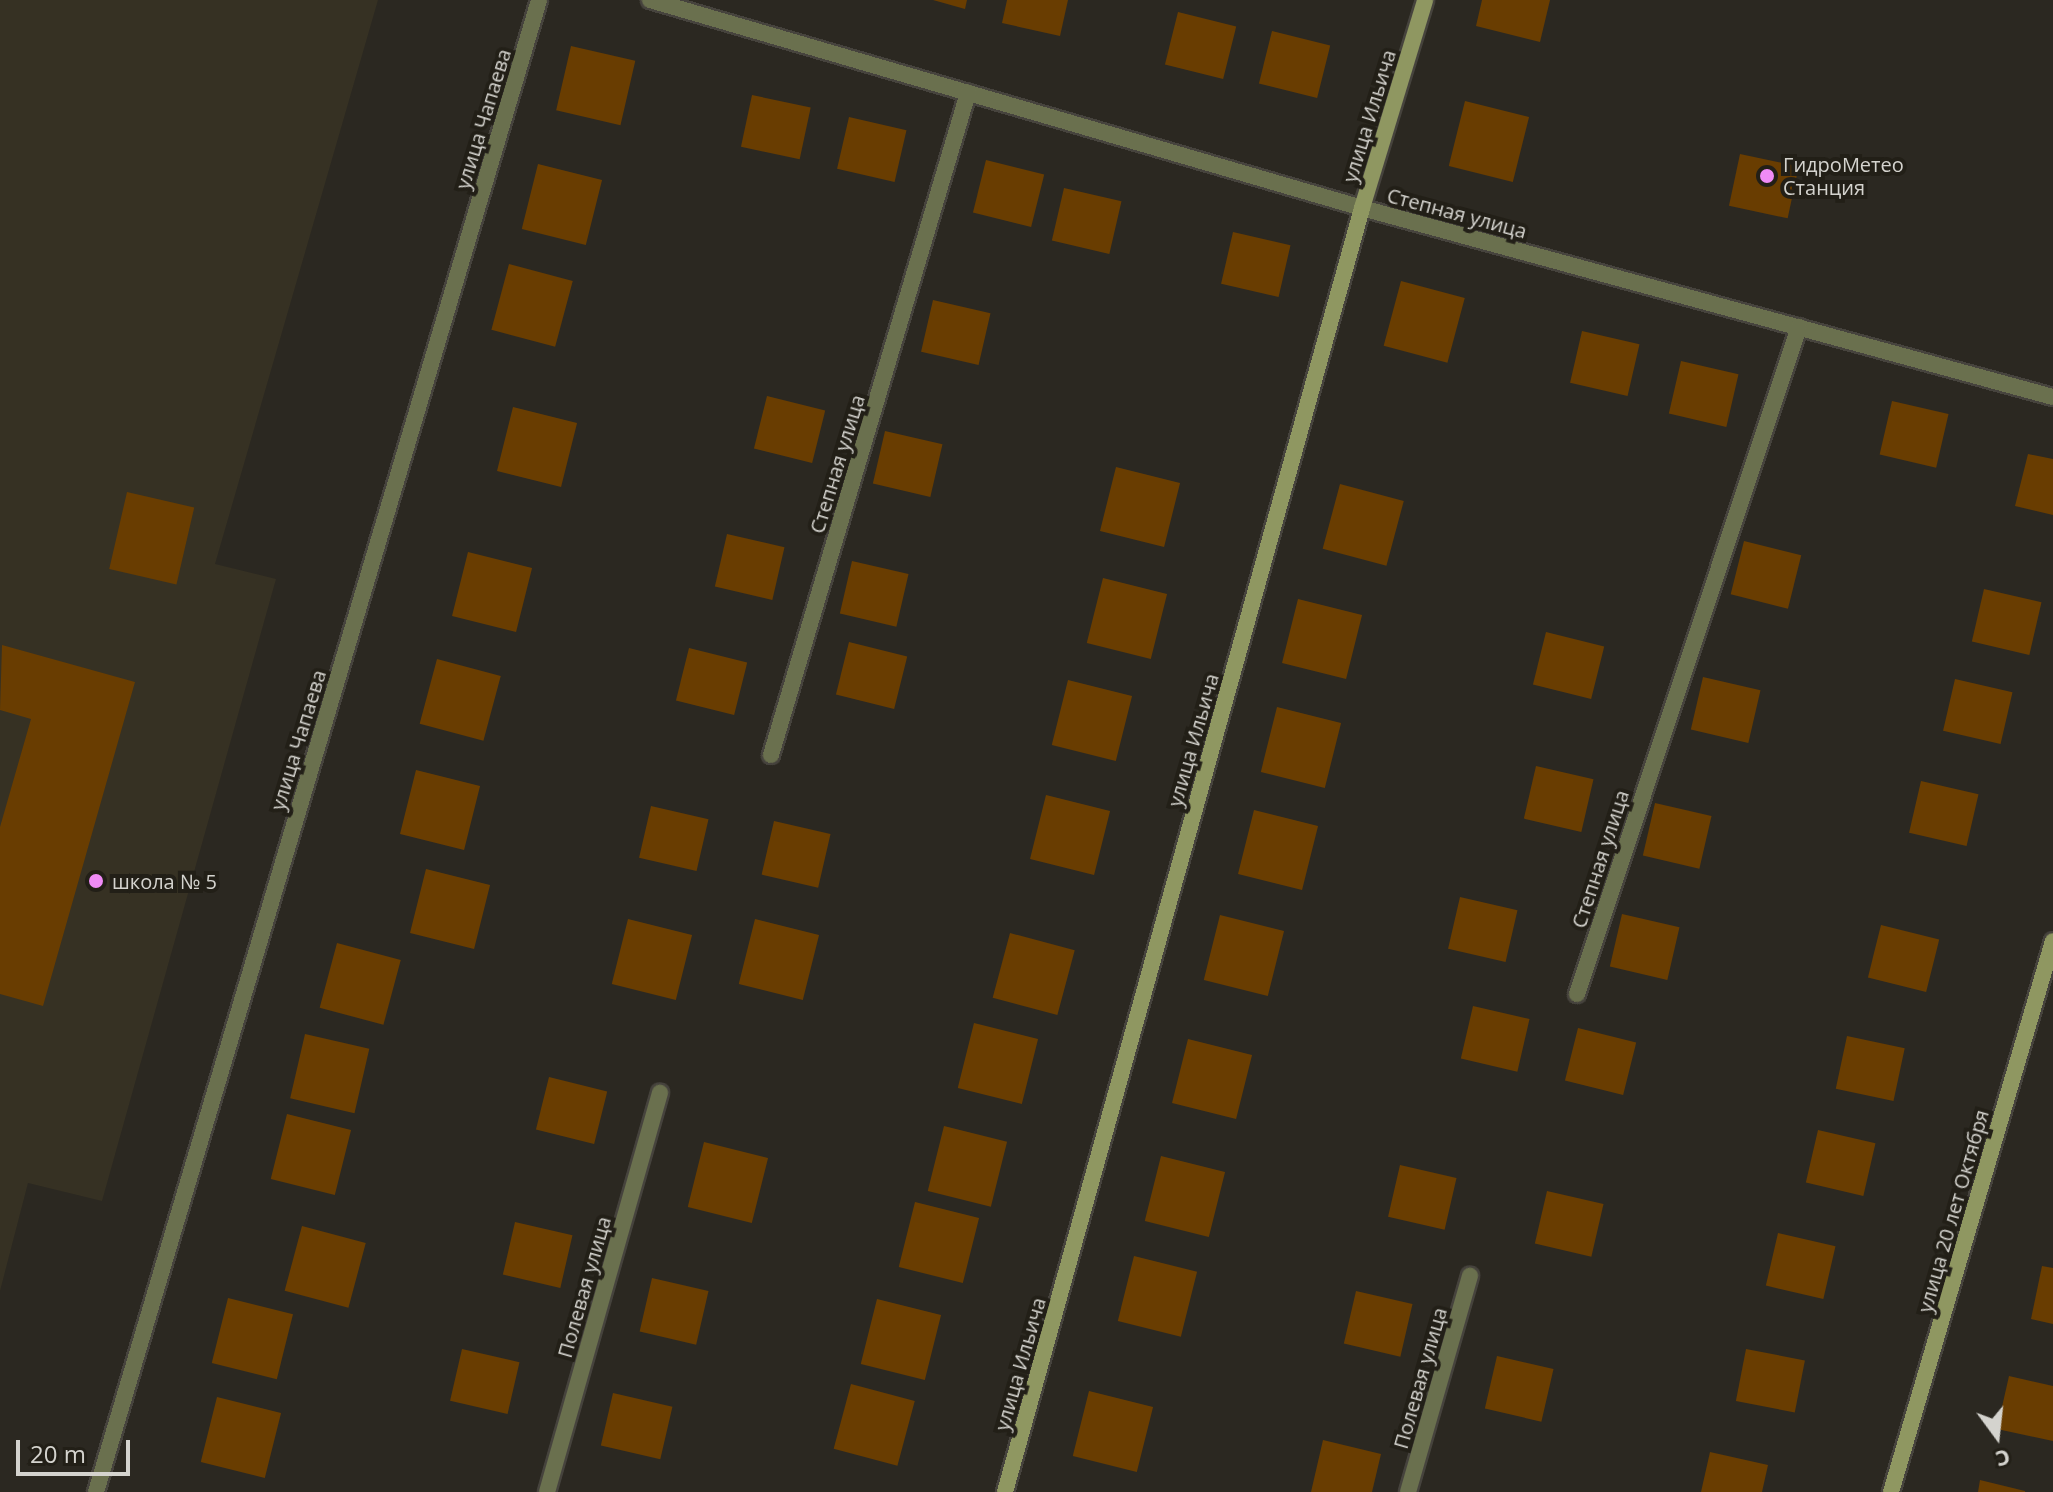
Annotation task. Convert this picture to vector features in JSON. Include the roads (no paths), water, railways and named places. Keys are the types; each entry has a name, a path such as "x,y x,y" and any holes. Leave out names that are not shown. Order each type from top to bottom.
{"main road":[{"name":"улица Ильича","path":"1005,1492 1362,208 1425,0"},
{"name":"улица 20 лет Октября","path":"1891,1492 2053,941"}],"street":[{"name":"улица Чапаева","path":"96,1492 539,0"},
{"name":"Степная улица","path":"650,0 1362,208 2053,397"},
{"name":"Степная улица","path":"771,755 968,93"},
{"name":"Степная улица","path":"1577,994 1799,327"},
{"name":"Полевая улица","path":"547,1492 660,1093"},
{"name":"Полевая улица","path":"1408,1492 1470,1276"}],"place":[{"name":"ГидроМетео Станция","path":"1767,176"},
{"name":"школа № 5","path":"96,881"}]}
